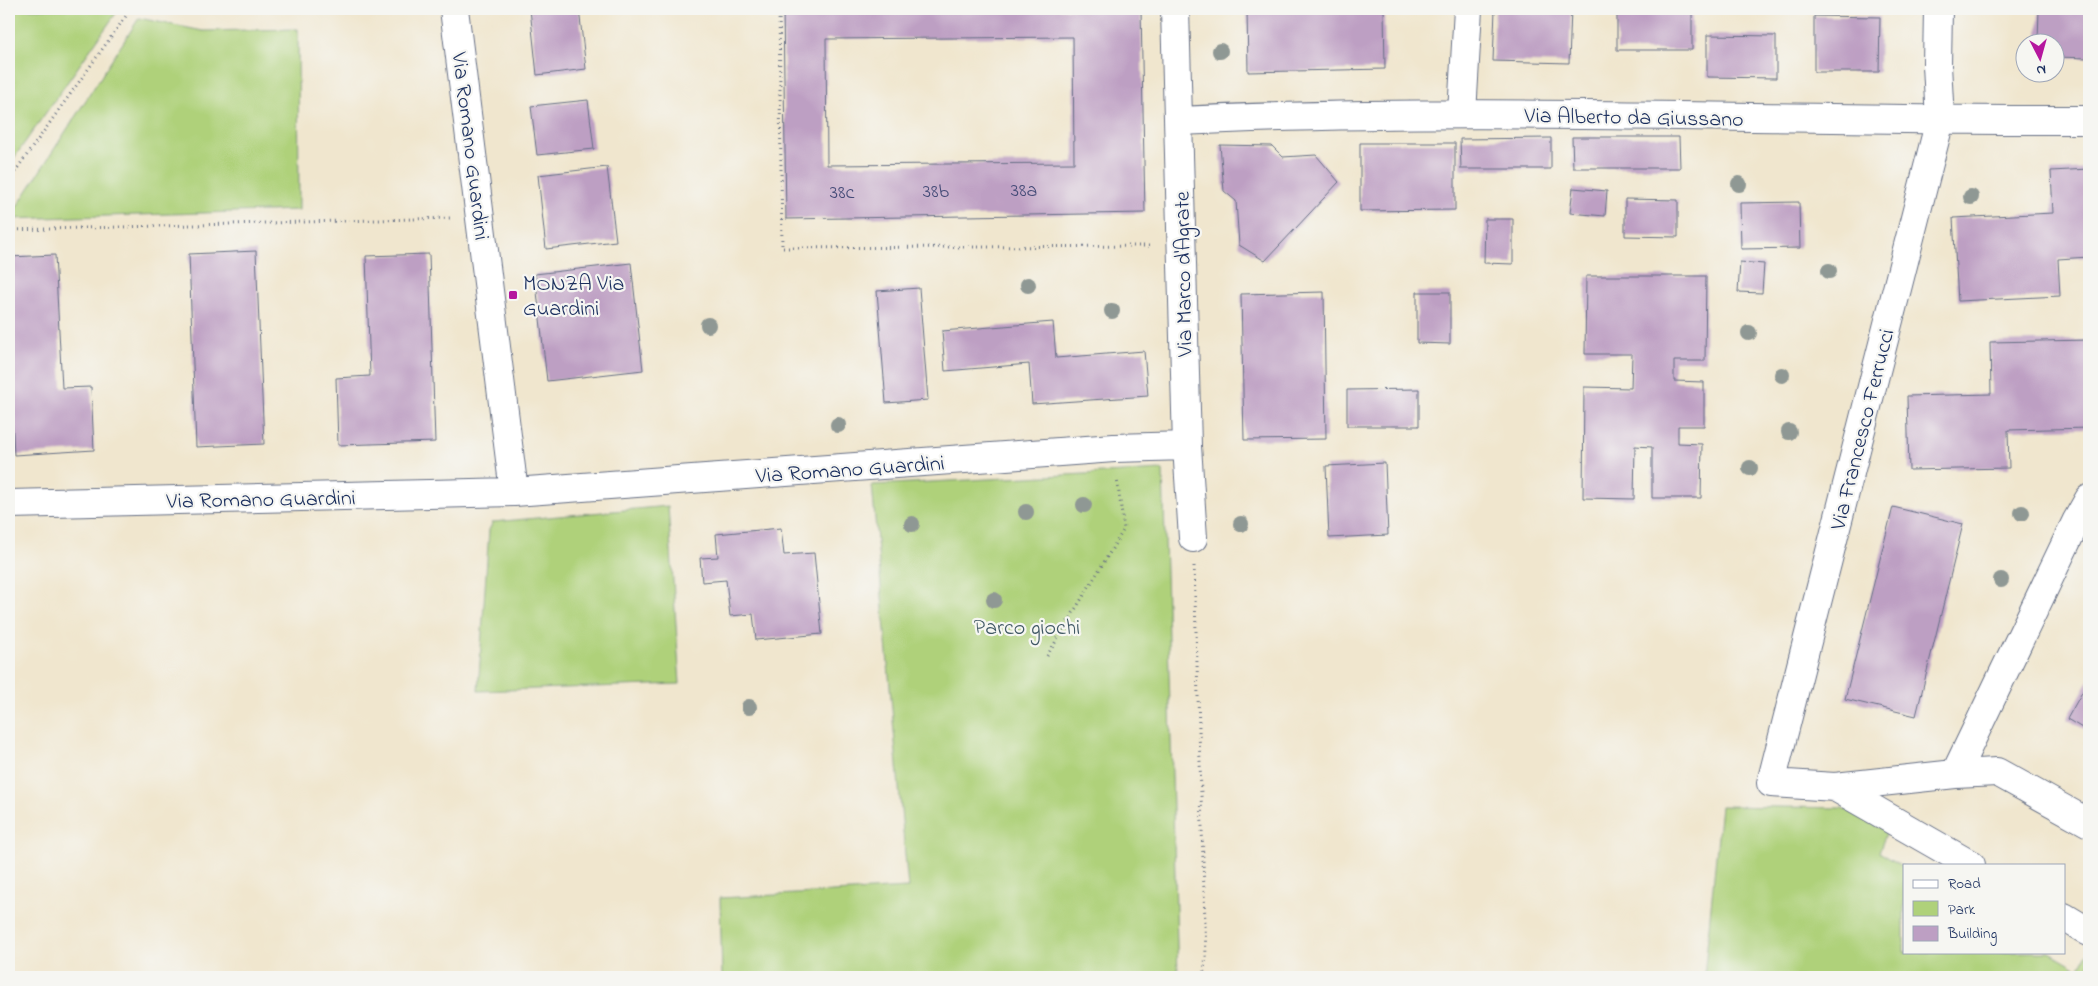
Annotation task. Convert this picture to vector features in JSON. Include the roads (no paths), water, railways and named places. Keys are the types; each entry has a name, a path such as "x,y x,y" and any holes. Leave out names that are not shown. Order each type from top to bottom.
{"street":[{"name":"Via Romano Guardini","path":"454,9 514,492"},
{"name":"Via Marco d'Agrate","path":"1175,9 1187,446 1193,538"},
{"path":"1462,114 1468,9"},
{"name":"Via Francesco Ferrucci","path":"1938,9 1937,65 1940,120 1771,783 1835,787 1955,774 1997,772 2089,824"},
{"name":"Via Alberto da Giussano","path":"1179,121 1254,117 1462,114 2089,120"},
{"name":"Via Romano Guardini","path":"9,504 514,492 1114,448 1187,446"},
{"path":"1955,774 2076,522 2089,499"},
{"name":"Via Francesco Ferrucci","path":"1835,787 1969,864"},
{"path":"2066,918 2089,932"}],"place":[{"name":"MONZA Via Guardini","path":"513,295"}],"park label":[{"name":"Parco giochi","path":"1027,626"}]}
